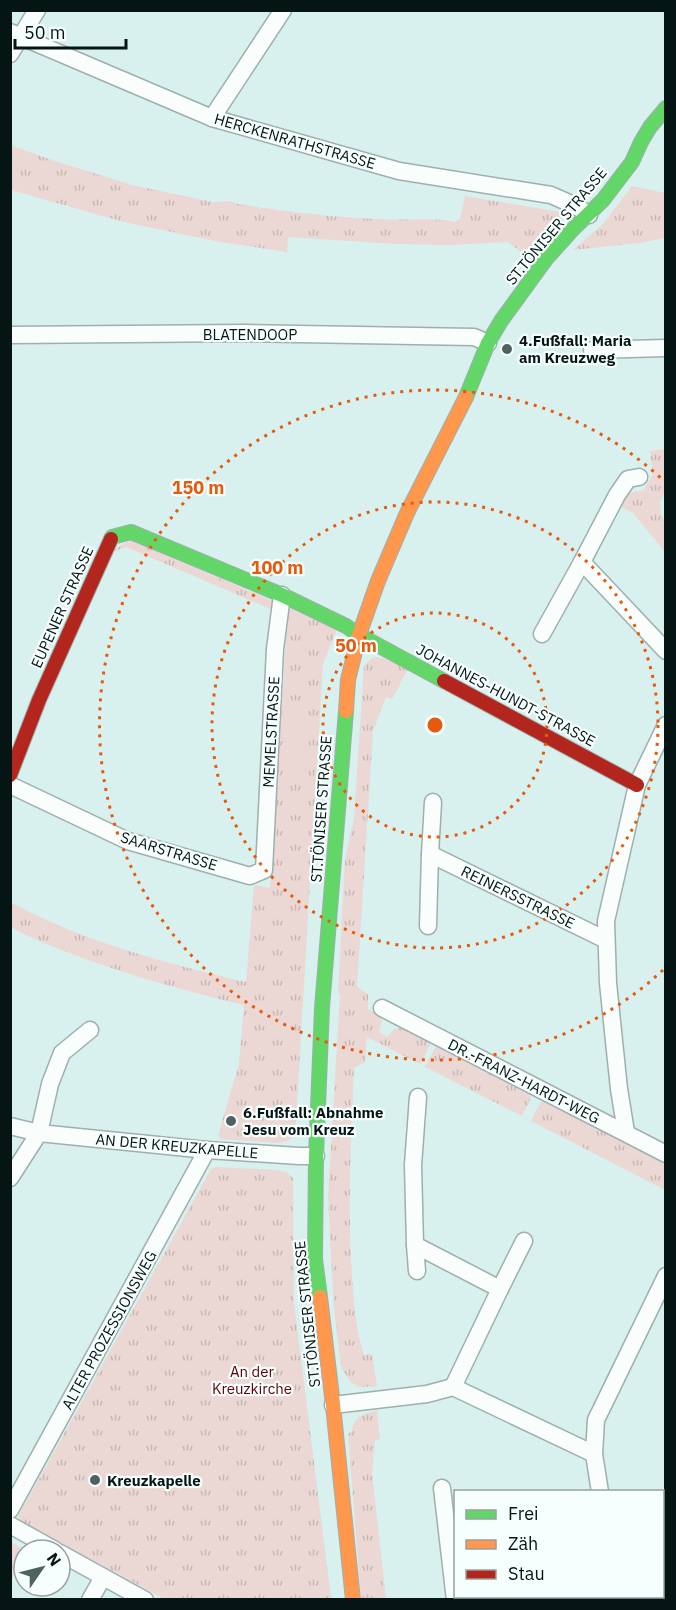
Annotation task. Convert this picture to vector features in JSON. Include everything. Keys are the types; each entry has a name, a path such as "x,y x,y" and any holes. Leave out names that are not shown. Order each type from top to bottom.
{"main road":[{"name":"ST.TÖNISER STRASSE","path":"353,1599 315,1259 316,1156 322,1008 348,680 359,635 378,581 407,513 465,400 488,343 501,321 546,260 603,200 632,162 650,127 666,108"},
{"name":"EUPENER STRASSE","path":"10,775 39,700 112,537 131,532 282,595 346,626 359,635"},
{"name":"JOHANNES-HUNDT-STRASSE","path":"359,635 637,785"}],"street":[{"path":"10,54 16,34 37,10"},
{"path":"212,118 283,10"},
{"name":"HERCKENRATHSTRASSE","path":"16,34 212,118 399,171 551,195 576,206 589,215"},
{"name":"BLATENDOOP","path":"10,335 256,334 474,338 488,343"},
{"path":"592,350 666,348"},
{"path":"542,634 617,495 628,479 639,477"},
{"path":"582,562 666,651"},
{"name":"MEMELSTRASSE","path":"264,870 275,648 282,595"},
{"path":"626,1132 608,983 606,921 637,785 666,725"},
{"name":"SAARSTRASSE","path":"10,785 128,841 250,876 264,870"},
{"path":"428,926 433,802"},
{"name":"REINERSSTRASSE","path":"430,854 606,940"},
{"name":"DR.-FRANZ-HARDT-WEG","path":"382,1008 666,1154"},
{"path":"10,1178 39,1133 50,1084 62,1053 90,1030"},
{"path":"417,1271 413,1165 418,1097"},
{"name":"AN DER KREUZKAPELLE","path":"10,1126 39,1133 207,1150 316,1156"},
{"name":"ALTER PROZESSIONSWEG","path":"10,1510 207,1150"},
{"path":"453,1387 524,1241"},
{"path":"415,1245 500,1289"},
{"path":"600,1490 594,1454 596,1420 666,1276"},
{"path":"333,1405 427,1394 453,1387 594,1454"},
{"path":"442,1488 454,1564"},
{"path":"10,1525 33,1538"},
{"path":"72,1559 145,1599"},
{"path":"90,1599 103,1576"}],"green space":[{"path":"10,145 132,185 213,202 230,201 273,209 342,217 456,222 460,219 465,196 566,213 529,258 508,242 452,245 396,244 288,237 287,252 220,242 124,222 11,190"},
{"path":"632,186 665,193 665,238 573,250 603,224"},
{"path":"665,449 665,492 660,502 661,515 665,521 665,552 633,513 618,505 624,494 644,490 653,474 650,451"},
{"path":"129,540 273,601 273,610 126,547 112,552"},
{"path":"288,608 337,629 323,664 295,1136 279,1143 221,1139 218,1136 239,1063 244,1005 135,976 72,954 17,931 11,927 10,902 67,929 125,950 246,982 254,885 270,888"},
{"path":"374,657 387,659 408,669 392,699 386,697 373,731 357,987 368,994 368,1009 382,1020 379,1032 388,1037 396,1029 407,1029 429,1041 430,1045 420,1064 367,1037 365,1062 354,1068 350,1187 352,1283 361,1343 364,1355 372,1354 377,1386 359,1387 351,1382 341,1368 334,1310 328,1199 345,859 354,818 364,665"},
{"path":"291,724 310,725 306,771 287,769"},
{"path":"439,1046 531,1093 531,1098 522,1116 425,1067 435,1048"},
{"path":"545,1100 665,1162 665,1190 531,1121 540,1103"},
{"name":"An der Kreuzkirche","path":"216,1167 278,1170 286,1172 293,1178 294,1303 331,1599 164,1599 72,1549 72,1538 52,1538 19,1520 18,1516 211,1169"},
{"path":"377,1410 380,1439 375,1440 372,1473 386,1599 361,1599 348,1434 352,1431 357,1419"},
{"path":"12,1543 11,1580 11,1544"}],"traffic: fast":[{"path":"466,397 488,343 501,321 546,259 603,200 632,162 650,127 666,108"},
{"path":"111,539 131,532 282,595 346,626 444,681"},
{"path":"320,1297 315,1259 316,1156 322,1008 346,711"}],"traffic: slow":[{"path":"346,711 348,680 359,635 378,581 407,513 466,397"},
{"path":"320,1297 353,1600"}],"traffic: jam":[{"path":"10,775 39,700 111,539"},
{"path":"444,681 637,785"}],"place":[{"name":"4.Fußfall: Maria am Kreuzweg","path":"507,349"},
{"name":"6.Fußfall: Abnahme Jesu vom Kreuz","path":"231,1121"},
{"name":"Kreuzkapelle","path":"95,1480"}]}
